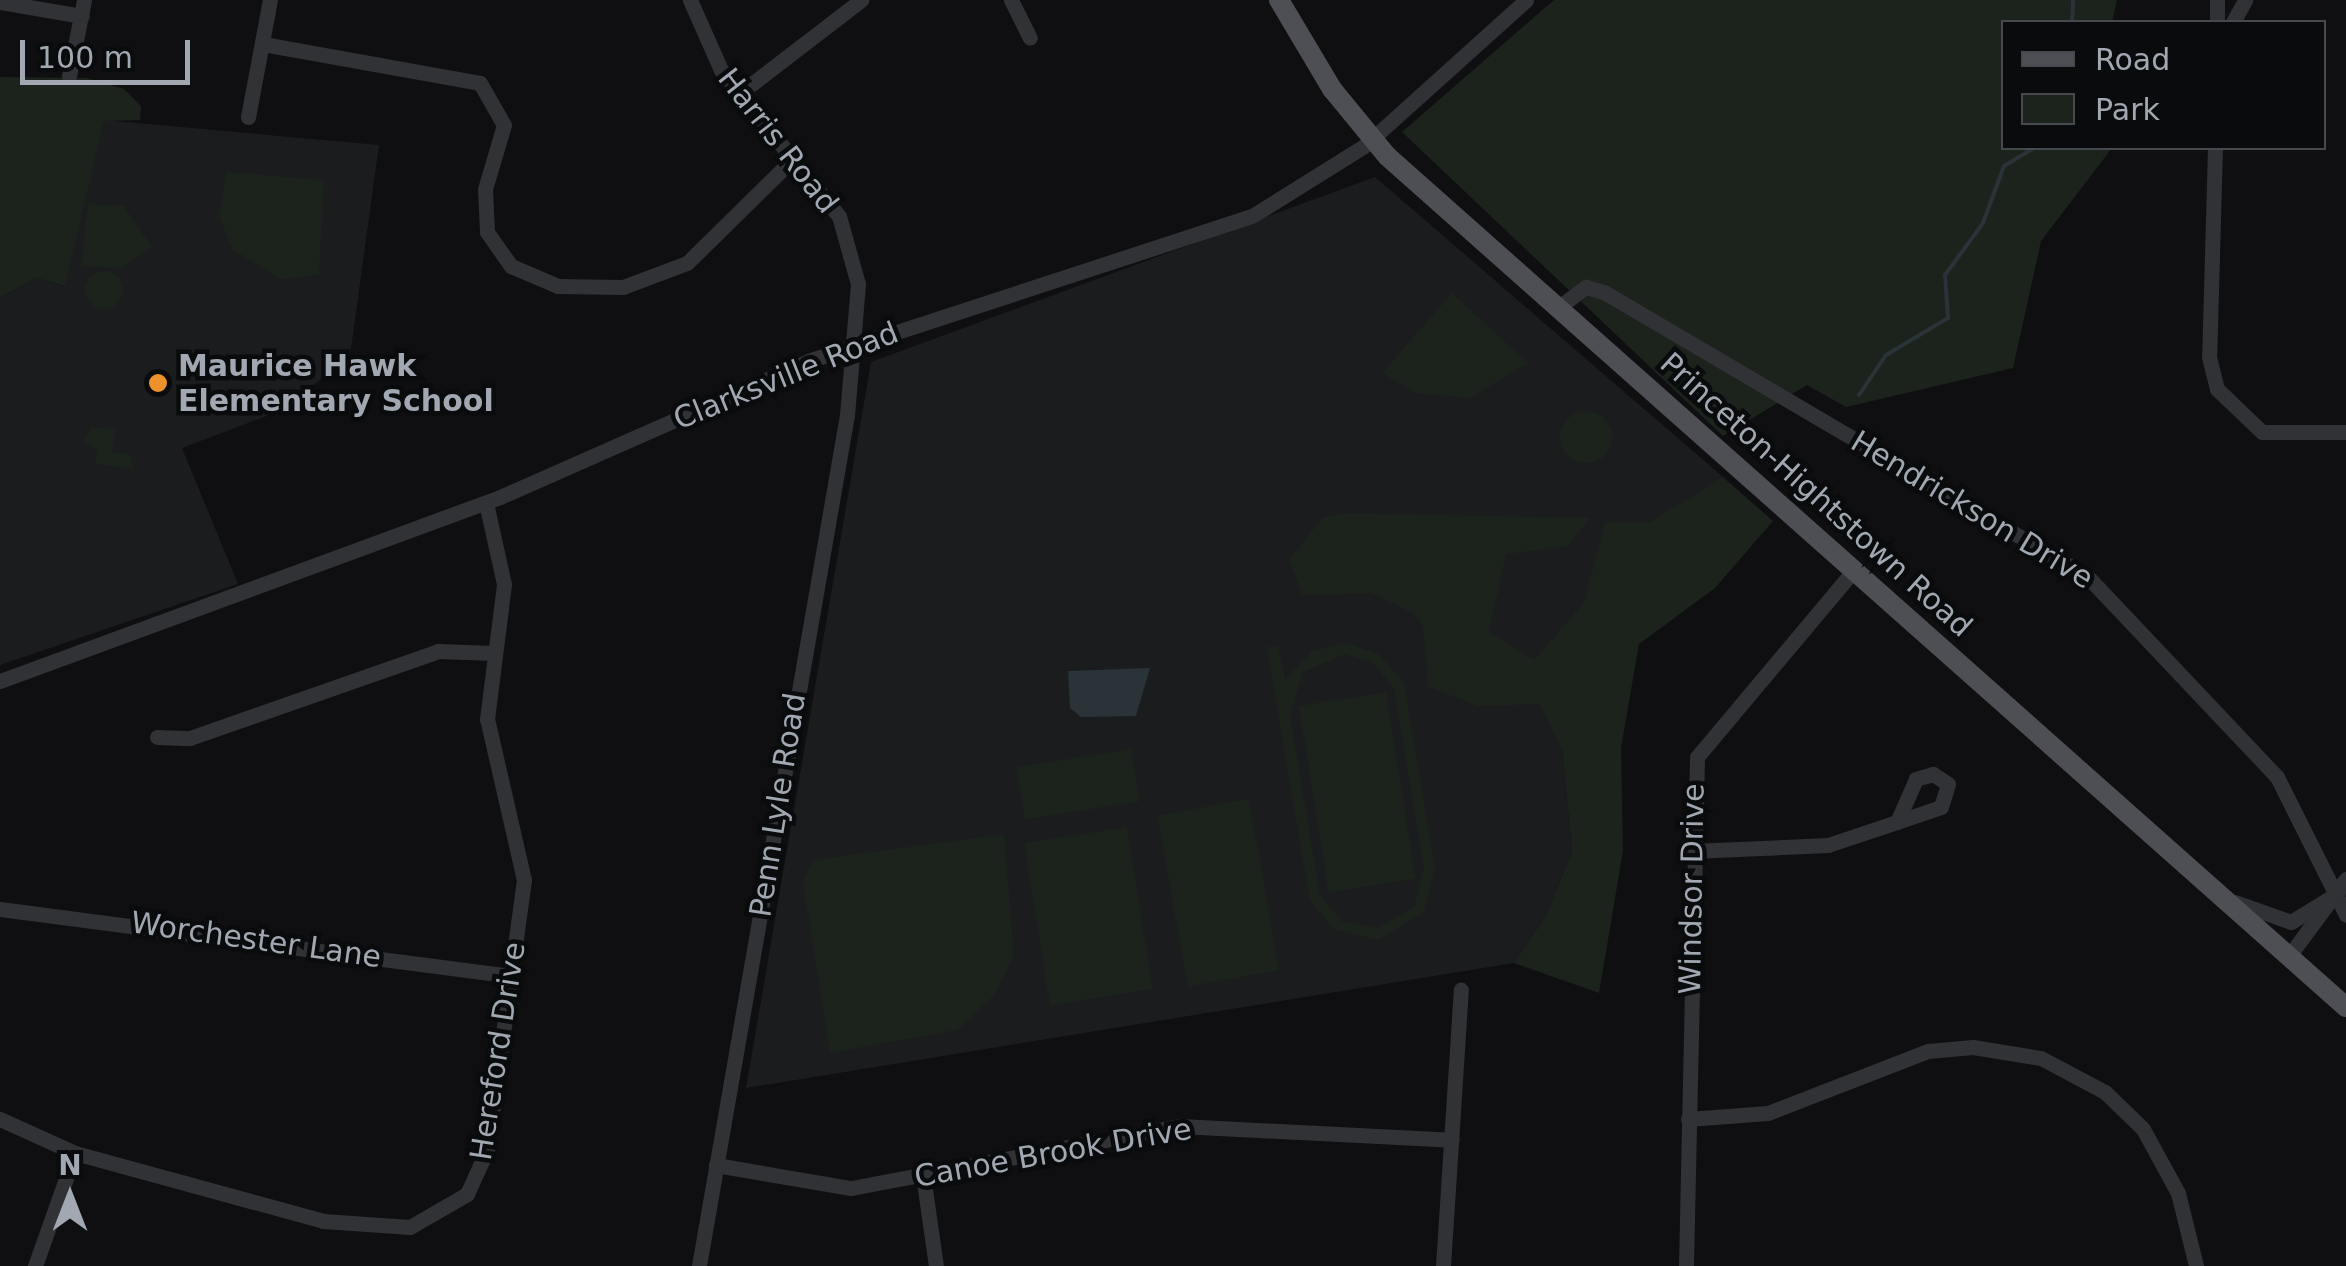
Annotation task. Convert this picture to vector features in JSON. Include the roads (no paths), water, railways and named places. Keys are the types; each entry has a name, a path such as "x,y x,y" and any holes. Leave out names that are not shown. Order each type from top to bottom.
{"main road":[{"name":"Princeton-Hightstown Road","path":"1279,0 1372,139 2346,1007"}],"street":[{"path":"248,118 270,0"},
{"name":"Harris Road","path":"690,0 708,50 793,159 854,247 855,344"},
{"path":"740,94 861,0"},
{"path":"1011,0 1030,38"},
{"name":"Clarksville Road","path":"0,681 486,502 855,344 1224,228 1372,139 1526,0"},
{"path":"0,2 83,8 70,76"},
{"path":"263,44 461,75 490,90 504,124 485,189 487,232 511,266 558,286 623,287 687,263 793,159"},
{"path":"2215,150 2209,357 2217,389 2262,432 2346,432"},
{"name":"Hendrickson Drive","path":"1560,308 1586,287 1604,292 2088,576 2277,777 2342,886"},
{"name":"Penn Lyle Road","path":"699,1266 855,344"},
{"name":"Hereford Drive","path":"0,1118 74,1153 277,1213 376,1227 426,1222 455,1206 484,1165 523,858 490,744 493,654 504,566 486,502"},
{"name":"Windsor Drive","path":"1686,1266 1692,851 1704,742 1854,570"},
{"path":"157,737 190,738 438,651 493,654"},
{"path":"1692,851 1802,851 1896,822"},
{"path":"2225,898 2291,922 2342,886"},
{"path":"2342,886 2346,915"},
{"path":"2289,956 2342,886"},
{"name":"Worchester Lane","path":"0,910 511,976"},
{"path":"1443,1266 1461,990"},
{"path":"1688,1119 1768,1112 1928,1051 1973,1047 2041,1058 2105,1092 2143,1129 2178,1192 2196,1266"},
{"name":"Canoe Brook Drive","path":"716,1165 833,1188 923,1175 1180,1126 1452,1140"},
{"path":"35,1266 74,1153"},
{"path":"923,1175 936,1266"}],"waterway":[{"path":"2072,20 2073,0"},
{"path":"1859,395 1886,355 1948,318 1945,275 1983,223 2004,166 2031,150"}],"place":[{"name":"Maurice Hawk Elementary School","path":"158,383"}]}
